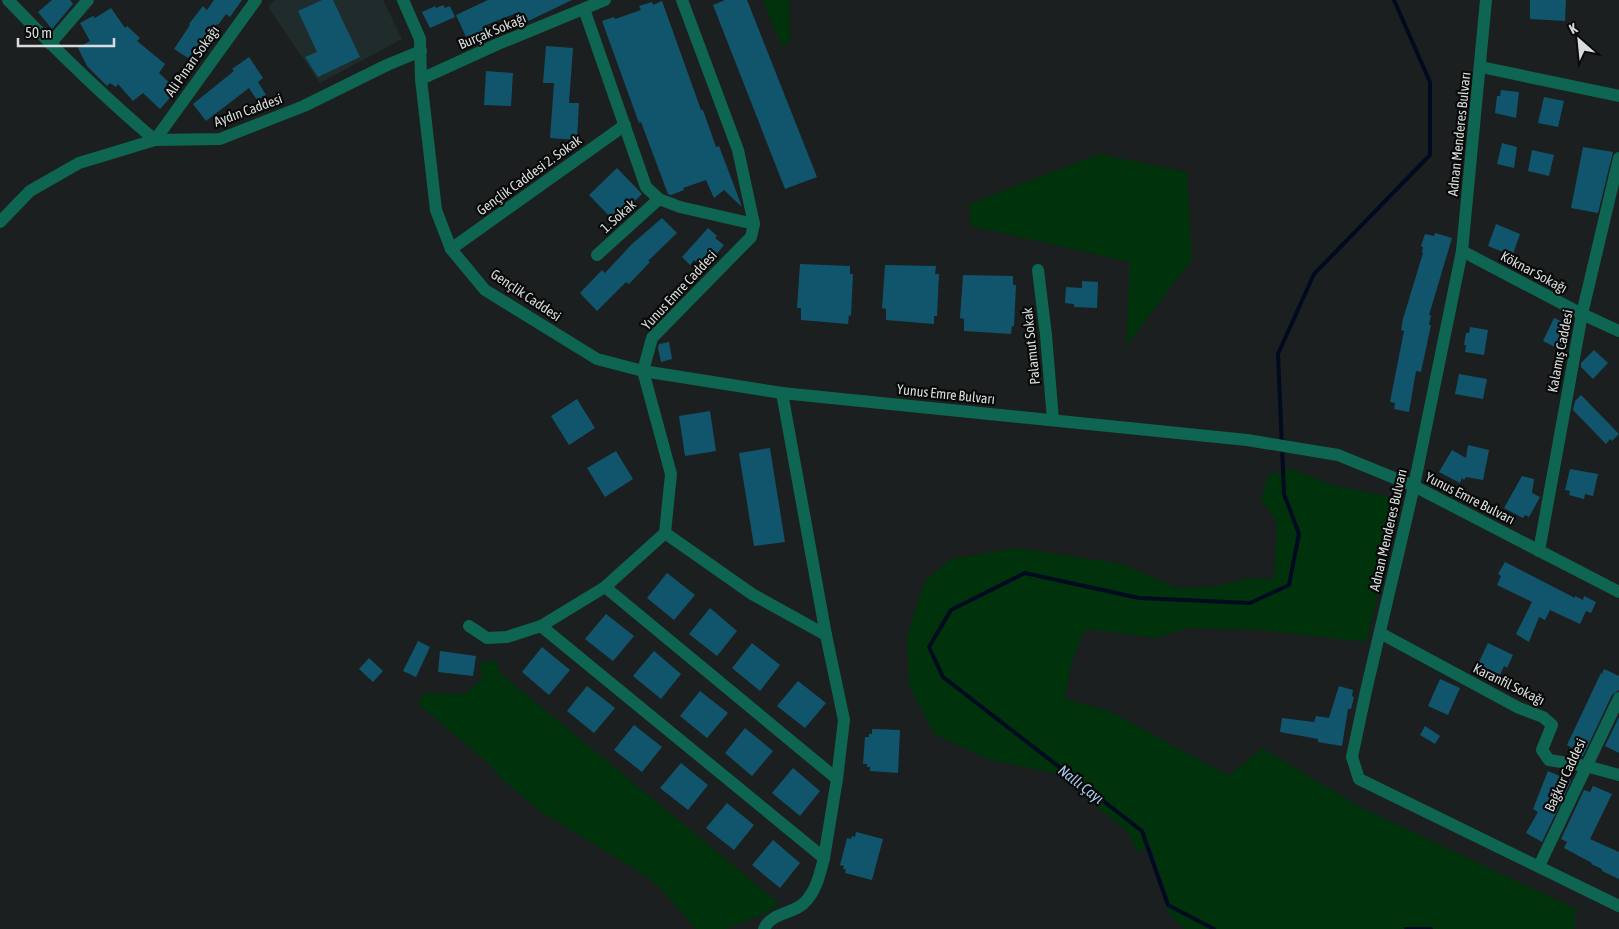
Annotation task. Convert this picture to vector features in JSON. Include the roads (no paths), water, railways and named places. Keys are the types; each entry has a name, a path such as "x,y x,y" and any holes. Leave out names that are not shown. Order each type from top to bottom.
{"street":[{"path":"8,0 50,44 114,105 155,140"},
{"path":"50,44 88,0"},
{"name":"Ali Pınarı Sokağı","path":"155,140 256,0"},
{"name":"Gençlik Caddesi","path":"403,0 420,39 421,79 436,210 451,249 485,290 597,359 643,371"},
{"name":"Burçak Sokağı","path":"421,79 498,44 605,0"},
{"path":"584,9 646,187 659,199 680,207 754,224 738,150 682,0"},
{"name":"Adnan Menderes Bulvarı","path":"1486,0 1462,251 1414,486 1352,758 1359,779 1619,906"},
{"name":"Aydın Caddesi","path":"0,222 30,191 79,163 155,140 220,139 304,106 421,51"},
{"path":"1481,67 1619,96"},
{"name":"Gençlik Caddesi 2. Sokak","path":"451,249 624,125"},
{"name":"Kalamış Caddesi","path":"1539,550 1582,314 1619,158"},
{"name":"1. Sokak","path":"598,255 659,199"},
{"name":"Yunus Emre Caddesi","path":"643,371 652,338 751,237 754,224"},
{"name":"Köknar Sokağı","path":"1462,251 1582,314 1619,331"},
{"name":"Palamut Sokak","path":"1038,270 1053,420"},
{"path":"469,626 487,638 507,638 541,626 605,587 665,532 671,474 643,371"},
{"name":"Yunus Emre Bulvarı","path":"643,371 782,393 1247,440 1302,448 1338,456 1414,486 1619,592"},
{"path":"764,929 773,919 805,903 818,883 837,779 844,720 826,635 782,393"},
{"path":"665,532 752,594 826,635"},
{"path":"605,587 837,779"},
{"path":"541,626 824,858"},
{"name":"Karanfil Sokağı","path":"1380,633 1519,708 1543,717 1552,724 1542,750 1549,760 1586,766 1619,775"},
{"name":"Bağkur Caddesi","path":"1540,866 1619,698"}],"waterway":[{"path":"1214,929 1168,905 1142,831 943,677 929,647 951,610 1025,573 1139,598 1250,603 1289,585 1299,534 1284,494 1278,354 1314,274 1430,155 1430,82 1394,0"},
{"name":"Nallı Çayı","path":"1406,929 1431,929"}]}
